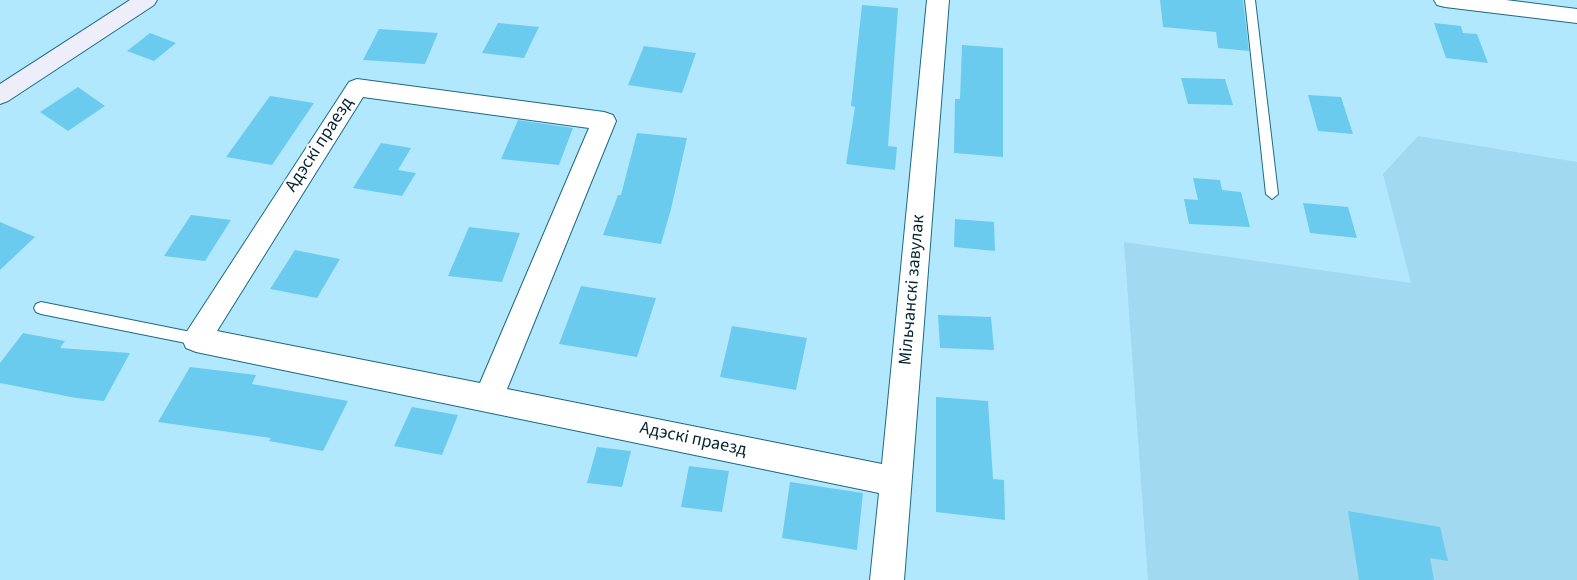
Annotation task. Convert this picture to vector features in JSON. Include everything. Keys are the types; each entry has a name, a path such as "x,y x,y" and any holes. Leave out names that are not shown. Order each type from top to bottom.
{"street":[{"path":"0,95 146,0"},
{"name":"Мільчанскі завулак","path":"887,580 938,0"},
{"path":"1444,0 1577,16"},
{"name":"Адэскі праезд","path":"489,398 604,121 357,88 196,339 897,482"}],"lane":[{"path":"1250,0 1272,194"},
{"path":"41,308 196,339"}],"shaded area":[{"path":"1418,136 1577,162 1577,580 1148,580 1124,242 1411,283 1383,174"}],"building":[{"path":"1160,0 1243,0 1249,51 1218,48 1216,32 1163,27"},
{"path":"862,5 898,8 888,146 897,147 895,170 846,164 855,107 851,106"},
{"path":"498,23 539,27 524,58 482,53"},
{"path":"1434,23 1461,26 1463,33 1477,34 1488,63 1446,58"},
{"path":"379,29 438,33 425,64 363,60"},
{"path":"150,33 176,43 154,61 127,51"},
{"path":"962,45 1003,48 1003,157 954,153 955,99 960,99"},
{"path":"644,46 696,53 682,93 628,85"},
{"path":"1181,78 1225,79 1233,105 1188,104"},
{"path":"78,87 105,106 68,131 40,112"},
{"path":"1308,95 1341,97 1353,134 1318,131"},
{"path":"270,96 314,103 272,165 226,157"},
{"path":"518,120 573,128 559,165 501,159"},
{"path":"637,133 687,138 661,244 603,235 618,195 621,195"},
{"path":"381,143 411,148 398,170 416,173 402,196 353,188"},
{"path":"1193,178 1220,180 1222,190 1241,192 1250,227 1189,224 1184,199 1198,200"},
{"path":"1303,203 1348,207 1357,238 1310,233"},
{"path":"191,215 231,220 205,261 164,256"},
{"path":"955,219 994,222 995,251 954,247"},
{"path":"0,222 35,237 0,270"},
{"path":"469,227 520,233 502,282 448,276"},
{"path":"295,250 340,259 317,298 270,289"},
{"path":"581,286 656,298 637,357 559,344"},
{"path":"938,315 991,317 994,350 940,348"},
{"path":"732,326 807,338 796,390 720,377"},
{"path":"23,333 65,341 60,348 130,353 104,401 76,398 0,383 0,363"},
{"path":"190,367 256,375 252,384 348,401 323,451 269,441 271,438 158,422"},
{"path":"936,397 988,401 993,479 1004,480 1005,520 936,512"},
{"path":"412,407 458,415 442,455 394,446"},
{"path":"597,447 631,451 622,487 587,483"},
{"path":"689,466 729,471 722,512 681,507"},
{"path":"790,482 863,493 857,550 782,538"},
{"path":"1348,511 1440,527 1448,561 1430,558 1434,580 1359,580"}]}
